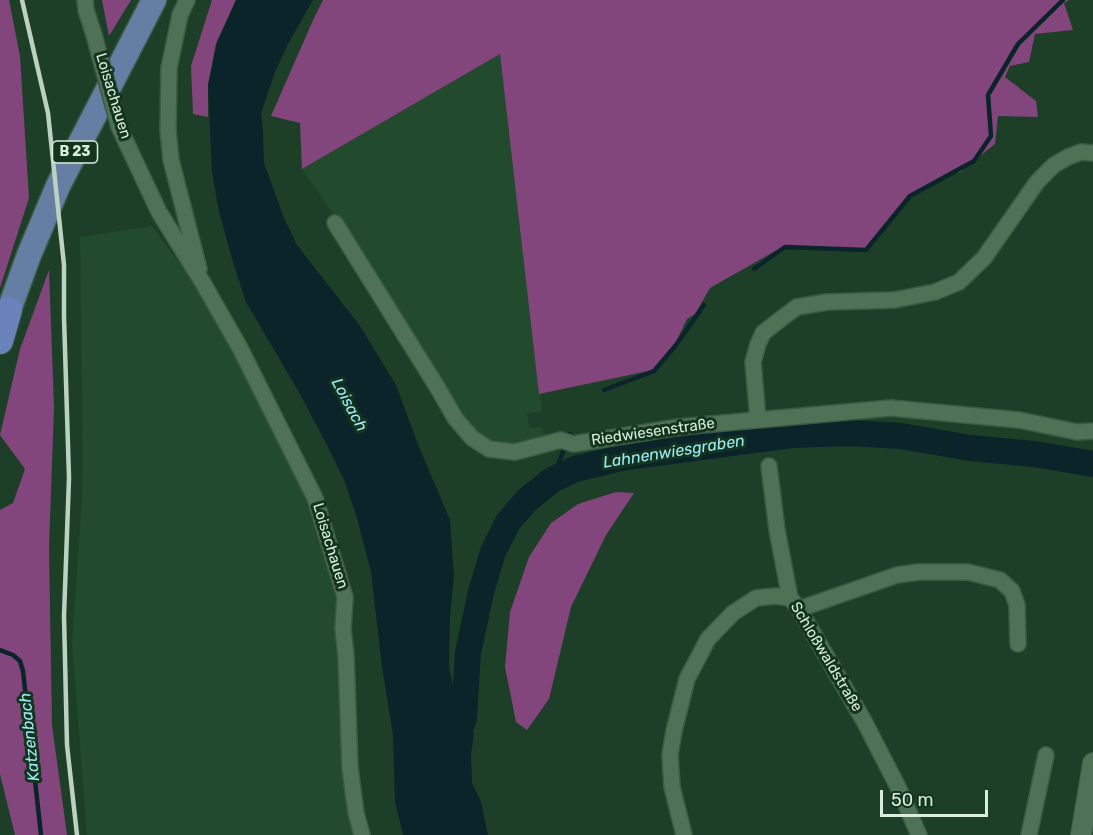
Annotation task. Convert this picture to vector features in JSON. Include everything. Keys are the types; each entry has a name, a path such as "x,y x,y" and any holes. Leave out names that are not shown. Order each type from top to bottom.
{"highway":[{"name":"B 23","path":"0,341 9,310"}],"main road":[{"name":"B 23","path":"9,310 58,186 154,0"}],"street":[{"name":"Loisachauen","path":"85,0 119,127 159,212 240,348 315,498 345,597 342,629 346,656 351,775 356,813 362,835"},
{"name":"Loisachauen","path":"187,0 180,15 169,68 168,130 171,160 203,283"},
{"path":"758,419 753,362 763,333 798,307 827,302 894,300 935,292 958,282 984,258 1037,182 1054,165 1081,152 1093,153"},
{"name":"Riedwiesenstraße","path":"335,223 455,418 472,438 489,449 515,452 567,442 679,427 891,408 1019,420 1077,432 1093,431"},
{"name":"Schloßwaldstraße","path":"769,466 777,530 795,603 864,721 920,835"},
{"path":"684,835 672,787 670,755 687,680 708,639 733,613 756,598 776,596 795,603 897,575 919,572 968,572 1000,580 1012,591 1017,605 1018,644"},
{"path":"1029,835 1046,755"},
{"path":"1081,835 1093,763"}],"shaded area":[{"path":"0,0 9,0 20,56 29,198 0,288"},
{"path":"102,0 131,0 109,36"},
{"path":"212,0 236,0 216,43 208,85 208,117 193,114 191,66"},
{"path":"323,0 1069,0 1064,3 1073,30 1035,34 1029,62 1010,66 1005,77 1036,101 1038,117 998,116 995,144 959,173 958,170 909,196 865,249 784,246 710,288 695,314 687,319 675,344 653,370 539,394 500,54 302,169 300,123 271,116"},
{"path":"500,54 542,411 527,414 529,428 542,427 545,442 514,450 474,437 341,225 302,169"},
{"path":"152,226 181,265 215,297 242,344 349,596 355,771 370,835 87,835 72,643 83,483 80,237"},
{"path":"49,270 54,407 49,548 52,725 67,835 15,835 0,774 0,510 13,503 25,469 0,435 20,349"},
{"path":"616,492 634,493 606,535 571,607 549,699 527,730 516,722 505,667 510,612 529,557 551,523 578,504"}],"water":[{"name":"Loisach","path":"236,0 313,0 275,72 261,113 264,163 284,218 297,245 360,326 396,385 450,520 454,576 449,667 457,704 474,734 471,754 472,783 481,802 488,835 403,835 395,802 393,735 382,667 371,572 357,518 345,482 328,447 246,302 219,212 212,172 208,85 217,43"}],"waterway":[{"path":"754,269 785,247 866,250 910,196 974,161 991,136 988,95 1018,44 1063,0"},
{"path":"604,390 654,371 676,345 704,305"},
{"name":"Lahnenwiesgraben","path":"452,749 464,718 468,653 481,592 493,552 508,522 527,500 552,480 575,469 626,457 792,435 850,433 901,436 970,448 1034,454 1093,464"},
{"path":"552,480 570,434"},
{"name":"Katzenbach","path":"0,650 13,655 20,661 23,671 41,835"}],"railway":[{"path":"22,0 48,113 64,265 69,478 64,616 67,745 77,835"}]}
